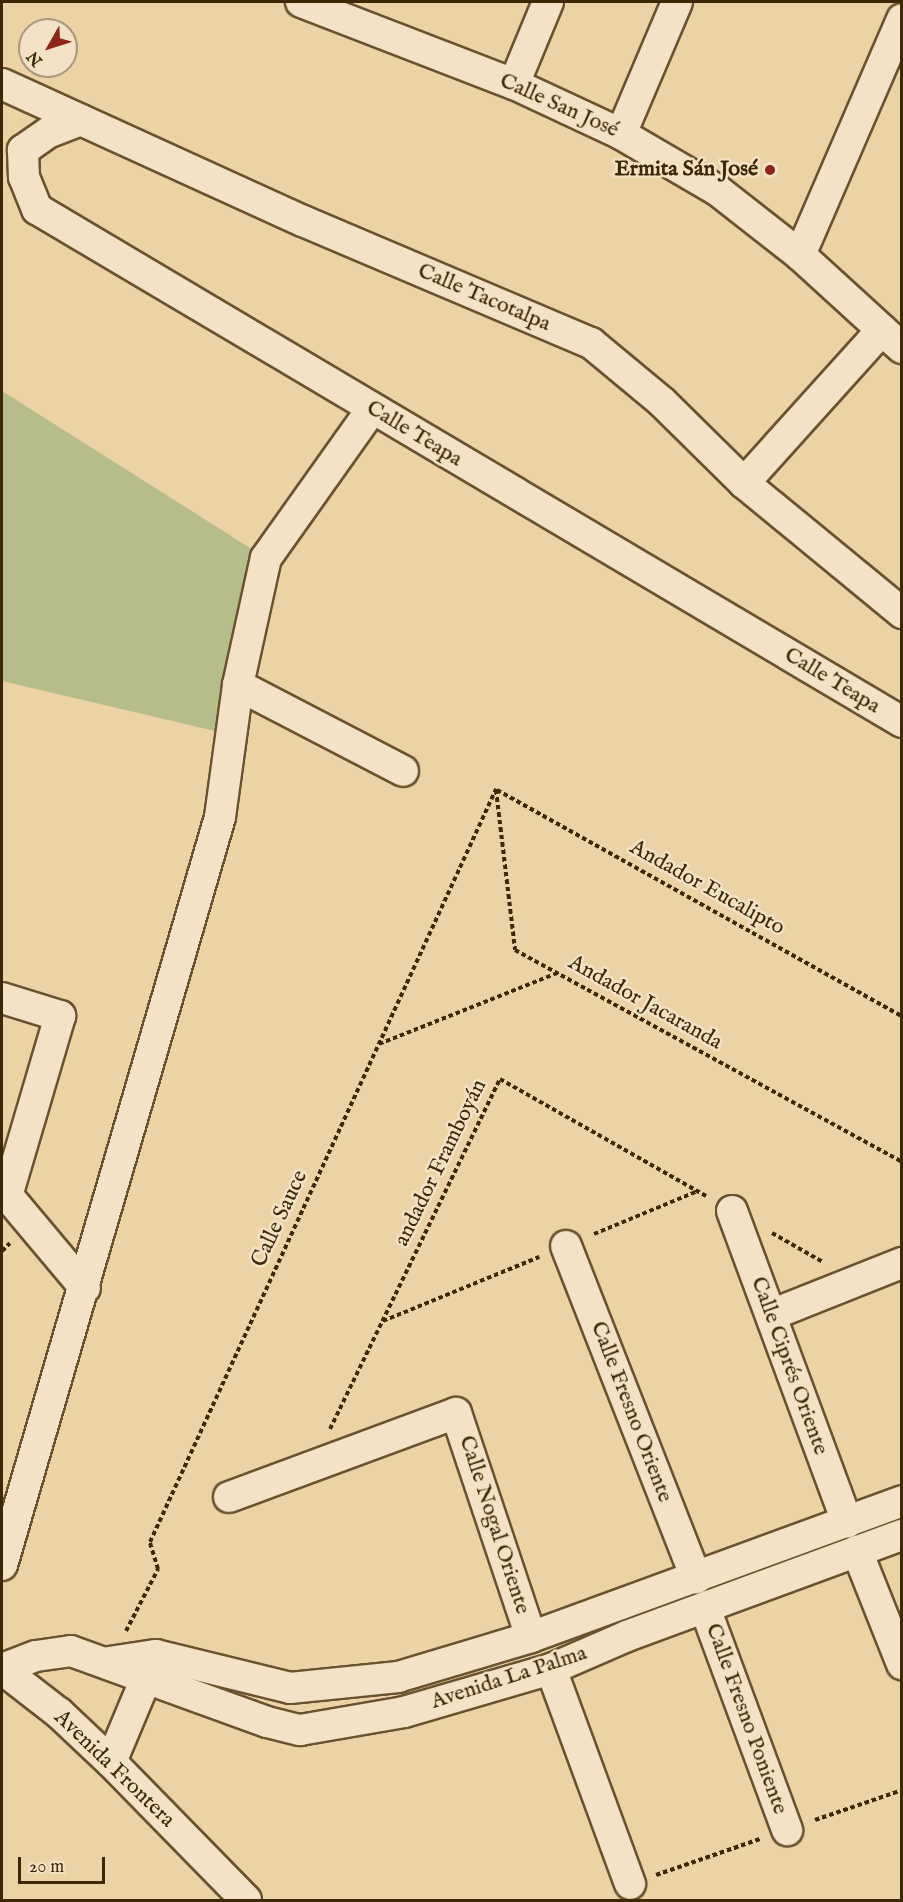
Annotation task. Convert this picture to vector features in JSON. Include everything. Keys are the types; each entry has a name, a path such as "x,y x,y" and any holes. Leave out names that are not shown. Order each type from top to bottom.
{"street":[{"name":"Calle San José","path":"301,2 514,84 621,134 717,190 800,255 892,339"},
{"path":"514,84 548,2"},
{"path":"621,134 677,2"},
{"path":"800,255 902,19"},
{"name":"Calle Tacotalpa","path":"2,84 303,221 591,343 662,402 744,483 902,613"},
{"name":"Calle Teapa","path":"81,120 49,132 23,150 24,177 37,209 902,722"},
{"path":"744,483 892,339"},
{"path":"2,1565 85,1288 220,817 238,685 266,558 372,409"},
{"path":"238,685 403,771"},
{"path":"2,998 60,1016 4,1193 85,1288"},
{"name":"Calle Ciprés Oriente","path":"732,1210 847,1522"},
{"name":"Calle Fresno Oriente","path":"566,1246 696,1578"},
{"path":"771,1315 902,1263"},
{"name":"Calle Nogal Oriente","path":"311,1467 456,1413 531,1637"},
{"path":"229,1497 311,1467"},
{"name":"Avenida La Palma","path":"2,1669 36,1656 71,1651 109,1662 151,1666 290,1688 398,1677 531,1637 902,1502"},
{"name":"Avenida La Palma","path":"151,1666 267,1722 300,1730 404,1712 551,1668 627,1636 902,1534"},
{"path":"777,1548 789,1576"},
{"path":"857,1551 902,1664"},
{"path":"616,1607 627,1636"},
{"name":"Calle Fresno Poniente","path":"705,1608 787,1830"},
{"path":"111,1762 151,1666"},
{"path":"551,1668 630,1884"},
{"name":"Avenida Frontera","path":"2,1669 59,1713 111,1762 246,1900"},
{"path":"398,1677 404,1712"}],"path":[{"name":"Andador Jacaranda","path":"496,789 515,950 902,1162"},
{"name":"Andador Eucalipto","path":"496,789 902,1016"},
{"name":"Calle Sauce","path":"109,1662 158,1569 150,1542 496,789"},
{"path":"378,1045 557,973"},
{"name":"andador Framboyán","path":"311,1467 500,1079 855,1281"}],"green space":[{"path":"2,391 266,558 232,735 2,681"}],"place":[{"name":"Ermita Sán José","path":"770,170"}]}
